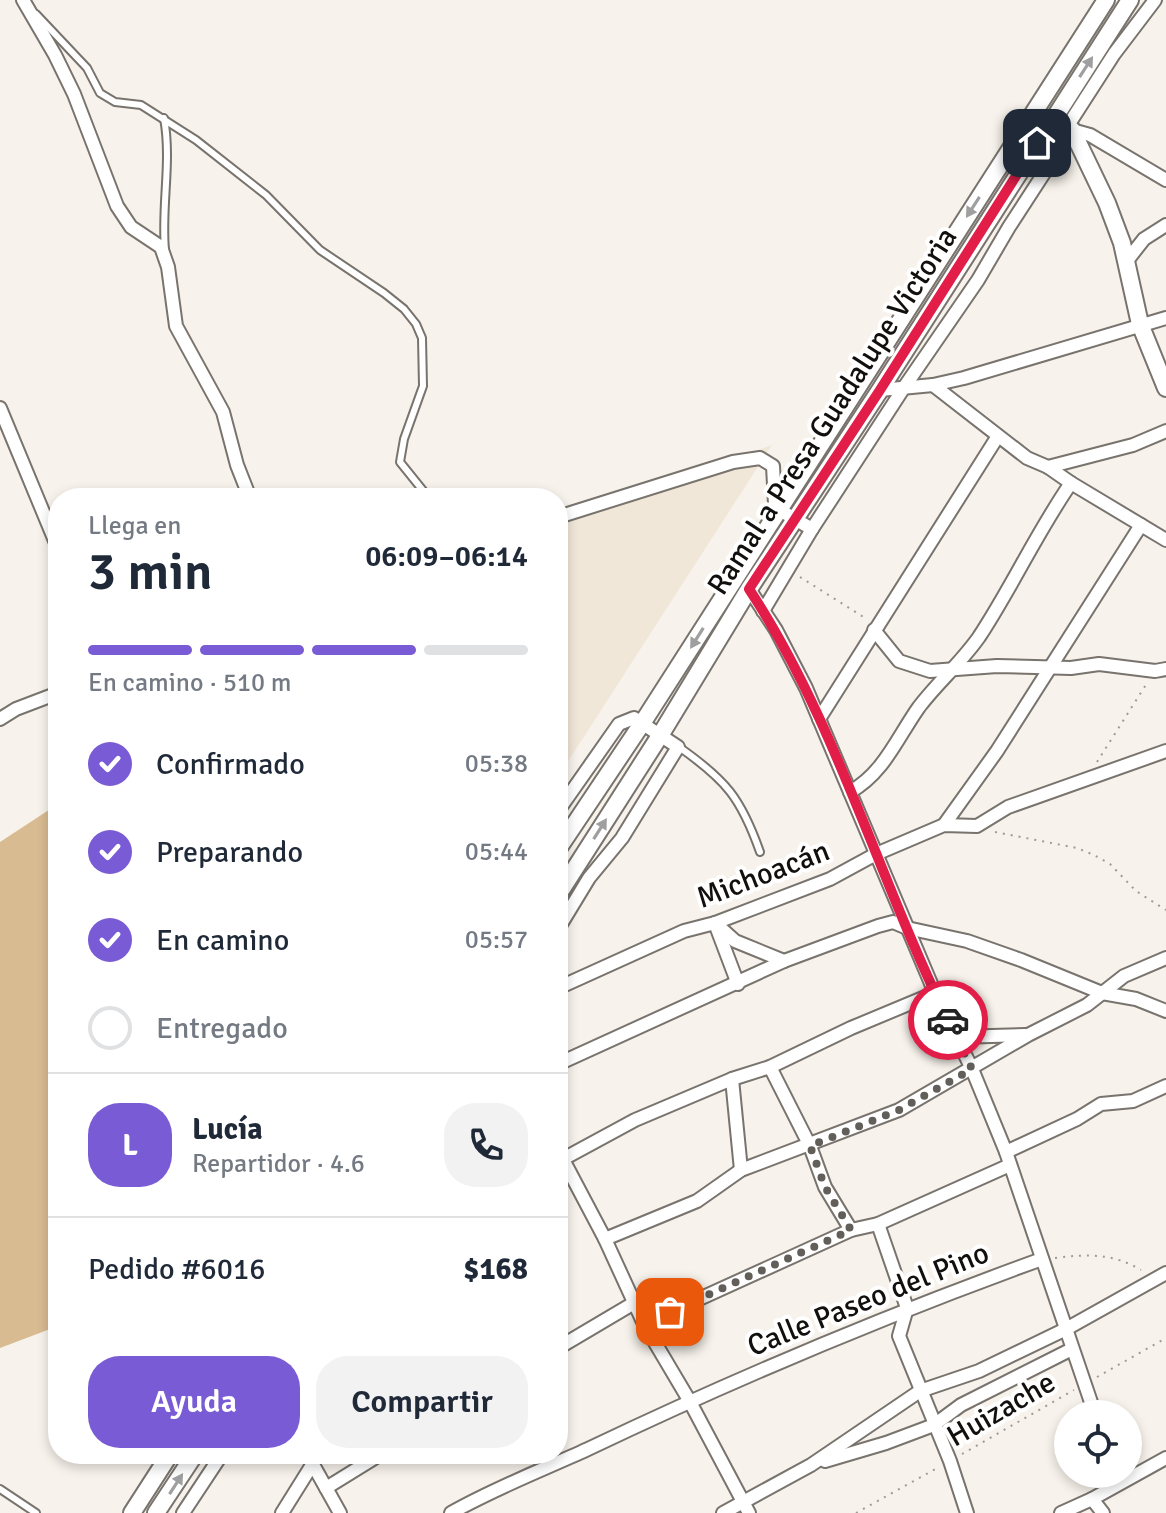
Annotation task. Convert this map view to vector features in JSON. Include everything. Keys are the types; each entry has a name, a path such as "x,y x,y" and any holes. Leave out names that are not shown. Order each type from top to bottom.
{"main road":[{"name":"Ramal a Presa Guadalupe Victoria","path":"568,830 643,722 1106,0"},
{"name":"Ramal a Presa Guadalupe Victoria","path":"568,879 749,589 880,390 1064,125 1130,0"},
{"path":"1064,125 1107,203 1126,262 1140,324 1166,388"},
{"path":"132,1513 164,1464"},
{"path":"156,1513 188,1464"}],"street":[{"path":"763,611 812,529 971,291 1064,125 1155,0"},
{"path":"24,2 74,94 117,206 131,227 161,247 176,326 223,412 246,488"},
{"path":"1064,125 1090,135 1164,179"},
{"path":"1126,262 1144,239 1166,225"},
{"path":"880,390 933,385 1022,362 1166,318"},
{"path":"933,385 1027,458 1048,467 1166,540"},
{"path":"0,408 48,524"},
{"path":"1048,467 1133,445 1166,431"},
{"path":"819,719 998,436"},
{"path":"568,514 750,459 768,461 773,466 775,504 778,509 812,529"},
{"path":"850,792 872,778 931,690 955,669 980,635 1071,483"},
{"path":"944,825 997,751 1141,525"},
{"path":"749,589 793,660 935,993 972,1069 1006,1152 1090,1400"},
{"path":"875,628 899,661 930,671 1099,664 1161,670"},
{"path":"0,719 48,697"},
{"path":"568,797 619,724 634,718 678,747 622,838 589,878 568,913"},
{"path":"970,827 1008,807 1166,751"},
{"name":"Michoacán","path":"568,983 684,931 715,923 830,879 876,854 944,825 970,827"},
{"path":"568,1060 784,961 893,922 967,941 1102,993 1136,999 1166,1011"},
{"path":"715,923 735,941 784,961"},
{"path":"715,923 738,984"},
{"path":"605,1239 697,1201 741,1170 899,1110 1028,1035 1075,1012 1124,976 1166,958"},
{"path":"568,1154 635,1120 732,1079 770,1067 851,1028 935,993"},
{"path":"956,1037 1028,1035"},
{"path":"770,1067 810,1146 825,1187 851,1230"},
{"path":"732,1079 741,1170"},
{"path":"1006,1152 1077,1119 1101,1104 1133,1101 1166,1086"},
{"path":"644,1324 851,1230 878,1224 1010,1165"},
{"path":"568,1172 605,1239 644,1324 746,1507"},
{"path":"878,1224 907,1308 899,1336 950,1461 967,1513"},
{"name":"Calle Paseo del Pino","path":"568,1458 689,1400 907,1308 1042,1259"},
{"path":"723,1513 746,1507 920,1391 979,1371 1066,1329 1161,1276"},
{"path":"568,1342 634,1303"},
{"path":"811,1465 934,1425 961,1405 1072,1349"},
{"path":"1142,1469 1166,1458"},
{"path":"183,1513 215,1464"},
{"path":"282,1513 308,1464"},
{"path":"312,1464 340,1513"},
{"path":"326,1488 362,1464"},
{"name":"Calle Paseo del Pino","path":"451,1513 554,1464"},
{"path":"1061,1513 1108,1488"},
{"path":"1092,1499 1103,1513"}],"lane":[{"path":"24,2 87,68 100,93 115,102 141,105 164,118 247,178 320,250 404,309 422,338 423,386 404,439 400,462 421,488"},
{"path":"164,118 167,151 163,220 165,256"},
{"path":"678,747 731,790 749,821 760,852"},
{"path":"0,1489 36,1513"}],"path":[{"path":"788,569 875,628"},
{"path":"1086,779 1161,670"},
{"path":"970,827 1077,848 1094,855 1110,864 1136,891 1166,910"},
{"path":"1042,1259 1107,1255 1161,1276"},
{"name":"Huizache","path":"856,1513 1166,1338"}],"shaded area":[{"path":"772,445 568,761 568,516"},
{"path":"48,811 48,1330 0,1348 0,842"}],"way so far":[{"path":"670,1312 851,1230 825,1187 810,1146 899,1110 972,1069 948,1020"}],"route":[{"path":"948,1020 806,688 776,630 749,589 1037,143"}]}
